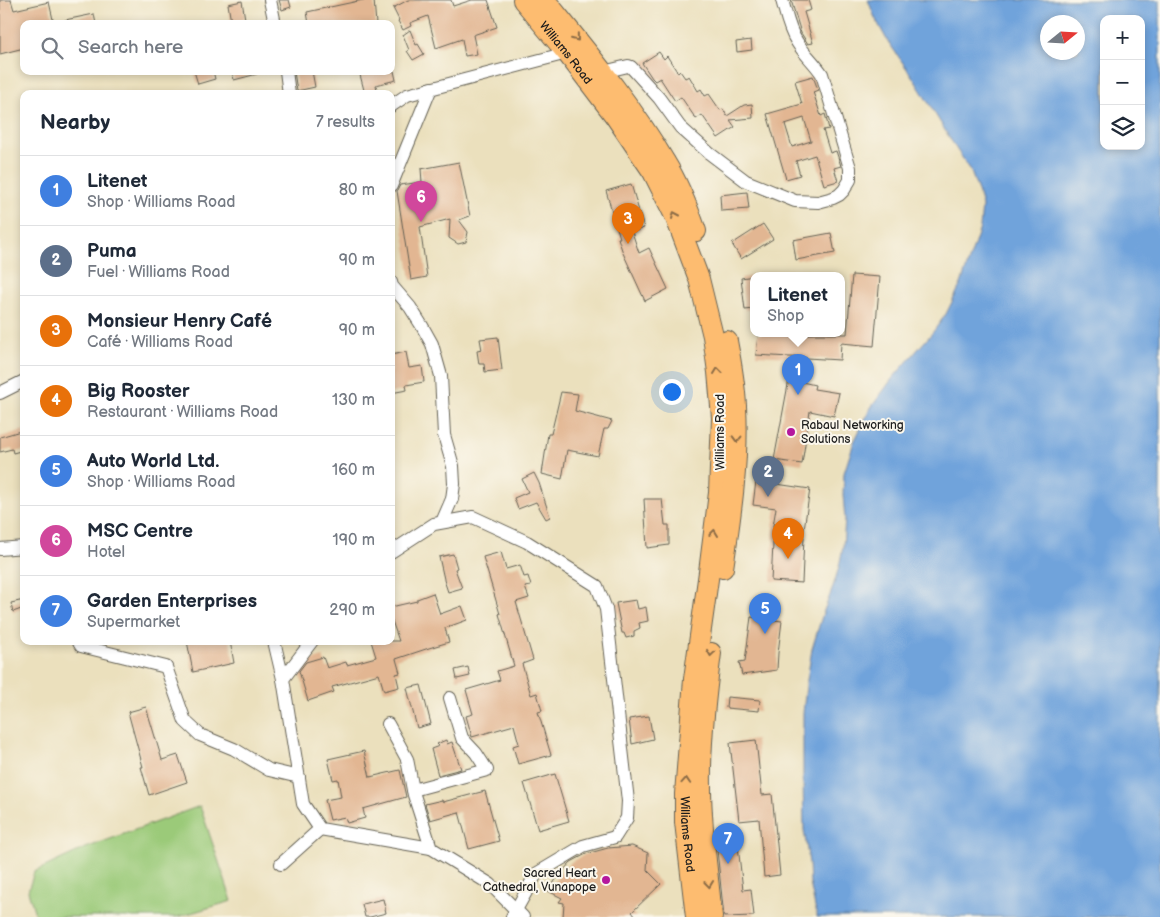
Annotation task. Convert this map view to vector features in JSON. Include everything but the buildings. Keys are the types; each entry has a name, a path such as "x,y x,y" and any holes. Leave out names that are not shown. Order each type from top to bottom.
{"main road":[{"name":"Williams Road","path":"523,0 567,53 615,116 653,172 676,218 699,279 713,336 722,418 719,493 694,679 685,794 685,822 696,917"},
{"name":"Williams Road","path":"545,0 603,72 666,163 690,214 713,280 725,331 733,375 737,438 733,499 708,680 701,754 702,814 712,917"}],"street":[{"path":"270,0 274,20"},
{"path":"603,72 628,66 631,67 680,127 709,153 746,181 796,201 818,202 833,198 839,195 847,186 850,180 850,168 822,74 818,66 797,43 782,0"},
{"path":"395,104 407,96 431,88 567,53"},
{"path":"287,75 288,90"},
{"path":"395,176 431,88"},
{"path":"395,289 410,306 432,344 441,376 444,435 453,466 454,484 452,499 442,522"},
{"path":"0,392 20,383"},
{"path":"275,645 284,679 303,804 320,829 431,848 490,884 517,914 536,874 583,846 615,836 627,818 628,800 606,609 597,586 528,542 473,517 434,524 395,549"},
{"path":"0,549 20,547"},
{"path":"80,645 166,666 185,721 200,734 234,749 269,770 299,777"},
{"path":"284,679 309,645"},
{"path":"413,790 487,770 476,753 462,738 450,698"},
{"path":"388,724 407,759 413,790 431,848"},
{"path":"281,864 320,829"}],"green space":[{"path":"200,806 232,901 177,917 36,917 28,891 34,872 83,849"}],"water":[{"path":"868,0 1160,0 1160,917 817,917 810,883 804,830 803,713 812,649 839,567 843,547 845,519 844,473 854,442 870,409 892,379 933,332 946,314 961,284 980,228 982,206 970,169 914,79 887,40"}],"place":[{"name":"MSC Centre","path":"421,222"},
{"name":"Monsieur Henry Café","path":"628,244"},
{"name":"Litenet","path":"798,395"},
{"name":"Rabaul Networking Solutions","path":"791,432"},
{"name":"Puma","path":"768,497"},
{"name":"Big Rooster","path":"788,559"},
{"name":"Auto World Ltd.","path":"765,634"},
{"name":"Garden Enterprises","path":"728,864"},
{"name":"Sacred Heart Cathedral, Vunapope","path":"606,880"}]}
